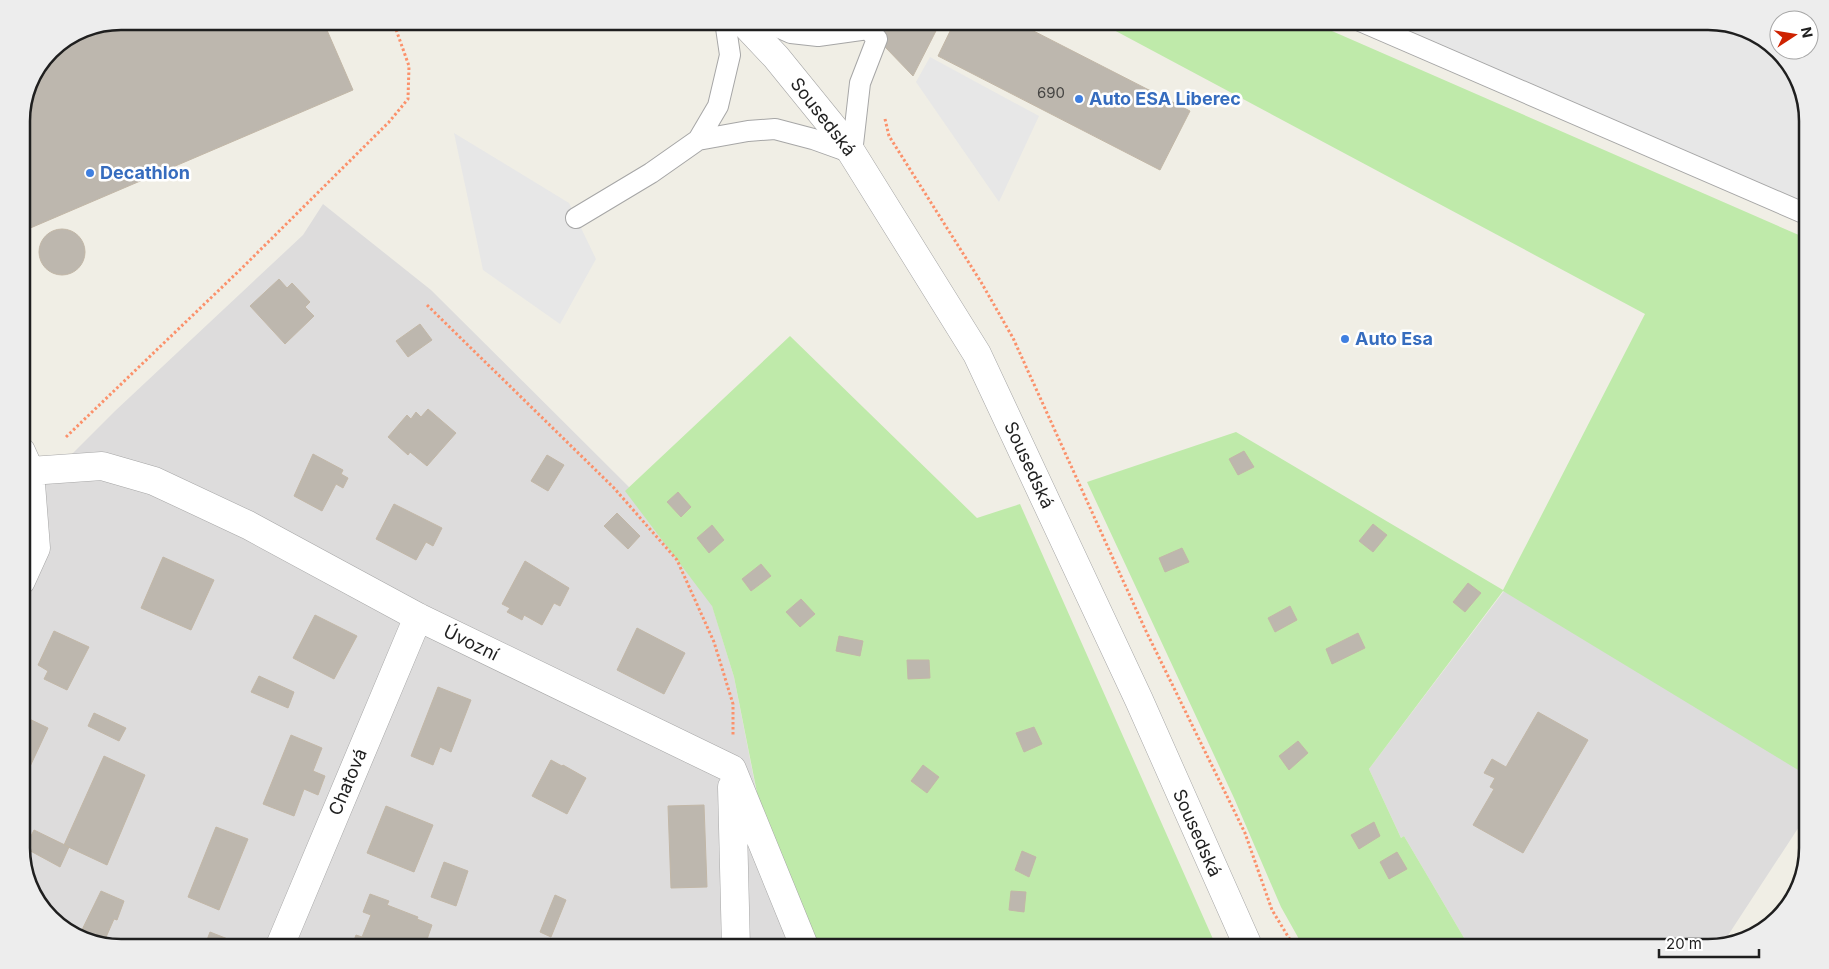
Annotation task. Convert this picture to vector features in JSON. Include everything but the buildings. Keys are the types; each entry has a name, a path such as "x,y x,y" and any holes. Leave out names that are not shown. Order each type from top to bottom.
{"street":[{"name":"Sousedská","path":"750,30 776,57 852,153 977,354 1139,700 1244,939"},
{"name":"Úvozní","path":"30,461 102,466 154,482 248,525 418,617 732,769"},
{"path":"30,496 36,548 30,562"},
{"name":"Chatová","path":"283,939 418,617"},
{"path":"732,769 736,939"},
{"path":"732,769 801,939"}],"lane":[{"path":"576,218 651,173 698,140 718,106 730,55 726,30"},
{"path":"784,30 791,33 818,36 861,30"},
{"path":"698,140 748,131 775,129 813,139 852,153 860,83 877,38 869,30"},
{"path":"1381,30 1799,211"}],"path":[{"path":"66,437 250,260 389,122 408,99 409,66 396,30"},
{"path":"427,305 614,488 677,560 714,642 733,704 732,769"}],"shaded area":[{"path":"1381,30 1714,30 1726,32 1748,39 1759,45 1769,54 1769,60 1775,60 1784,70 1794,92 1799,115 1799,211"},
{"path":"930,57 1039,116 999,202 916,82"},
{"path":"454,133 569,203 596,259 560,324 483,270"},
{"path":"323,204 431,290 629,487 711,602 734,677 785,939 121,939 97,936 81,930 70,924 45,899 35,877 30,854 30,496 115,411 303,235"},
{"path":"1504,591 1799,770 1799,827 1727,937 1708,939 1465,939 1404,836 1401,838 1369,769"}],"green space":[{"path":"1114,30 1330,30 1799,235 1799,771 1503,591 1369,769 1401,838 1404,836 1465,939 1299,939 1281,907 1234,798 1087,482 1236,432 1503,590 1645,314"},
{"path":"790,336 977,518 1020,504 1213,939 816,939 765,833 734,677 712,606 625,491"}],"place":[{"name":"Auto ESA Liberec","path":"1079,99"},
{"name":"Decathlon","path":"90,173"},
{"name":"Auto Esa","path":"1345,339"}]}
